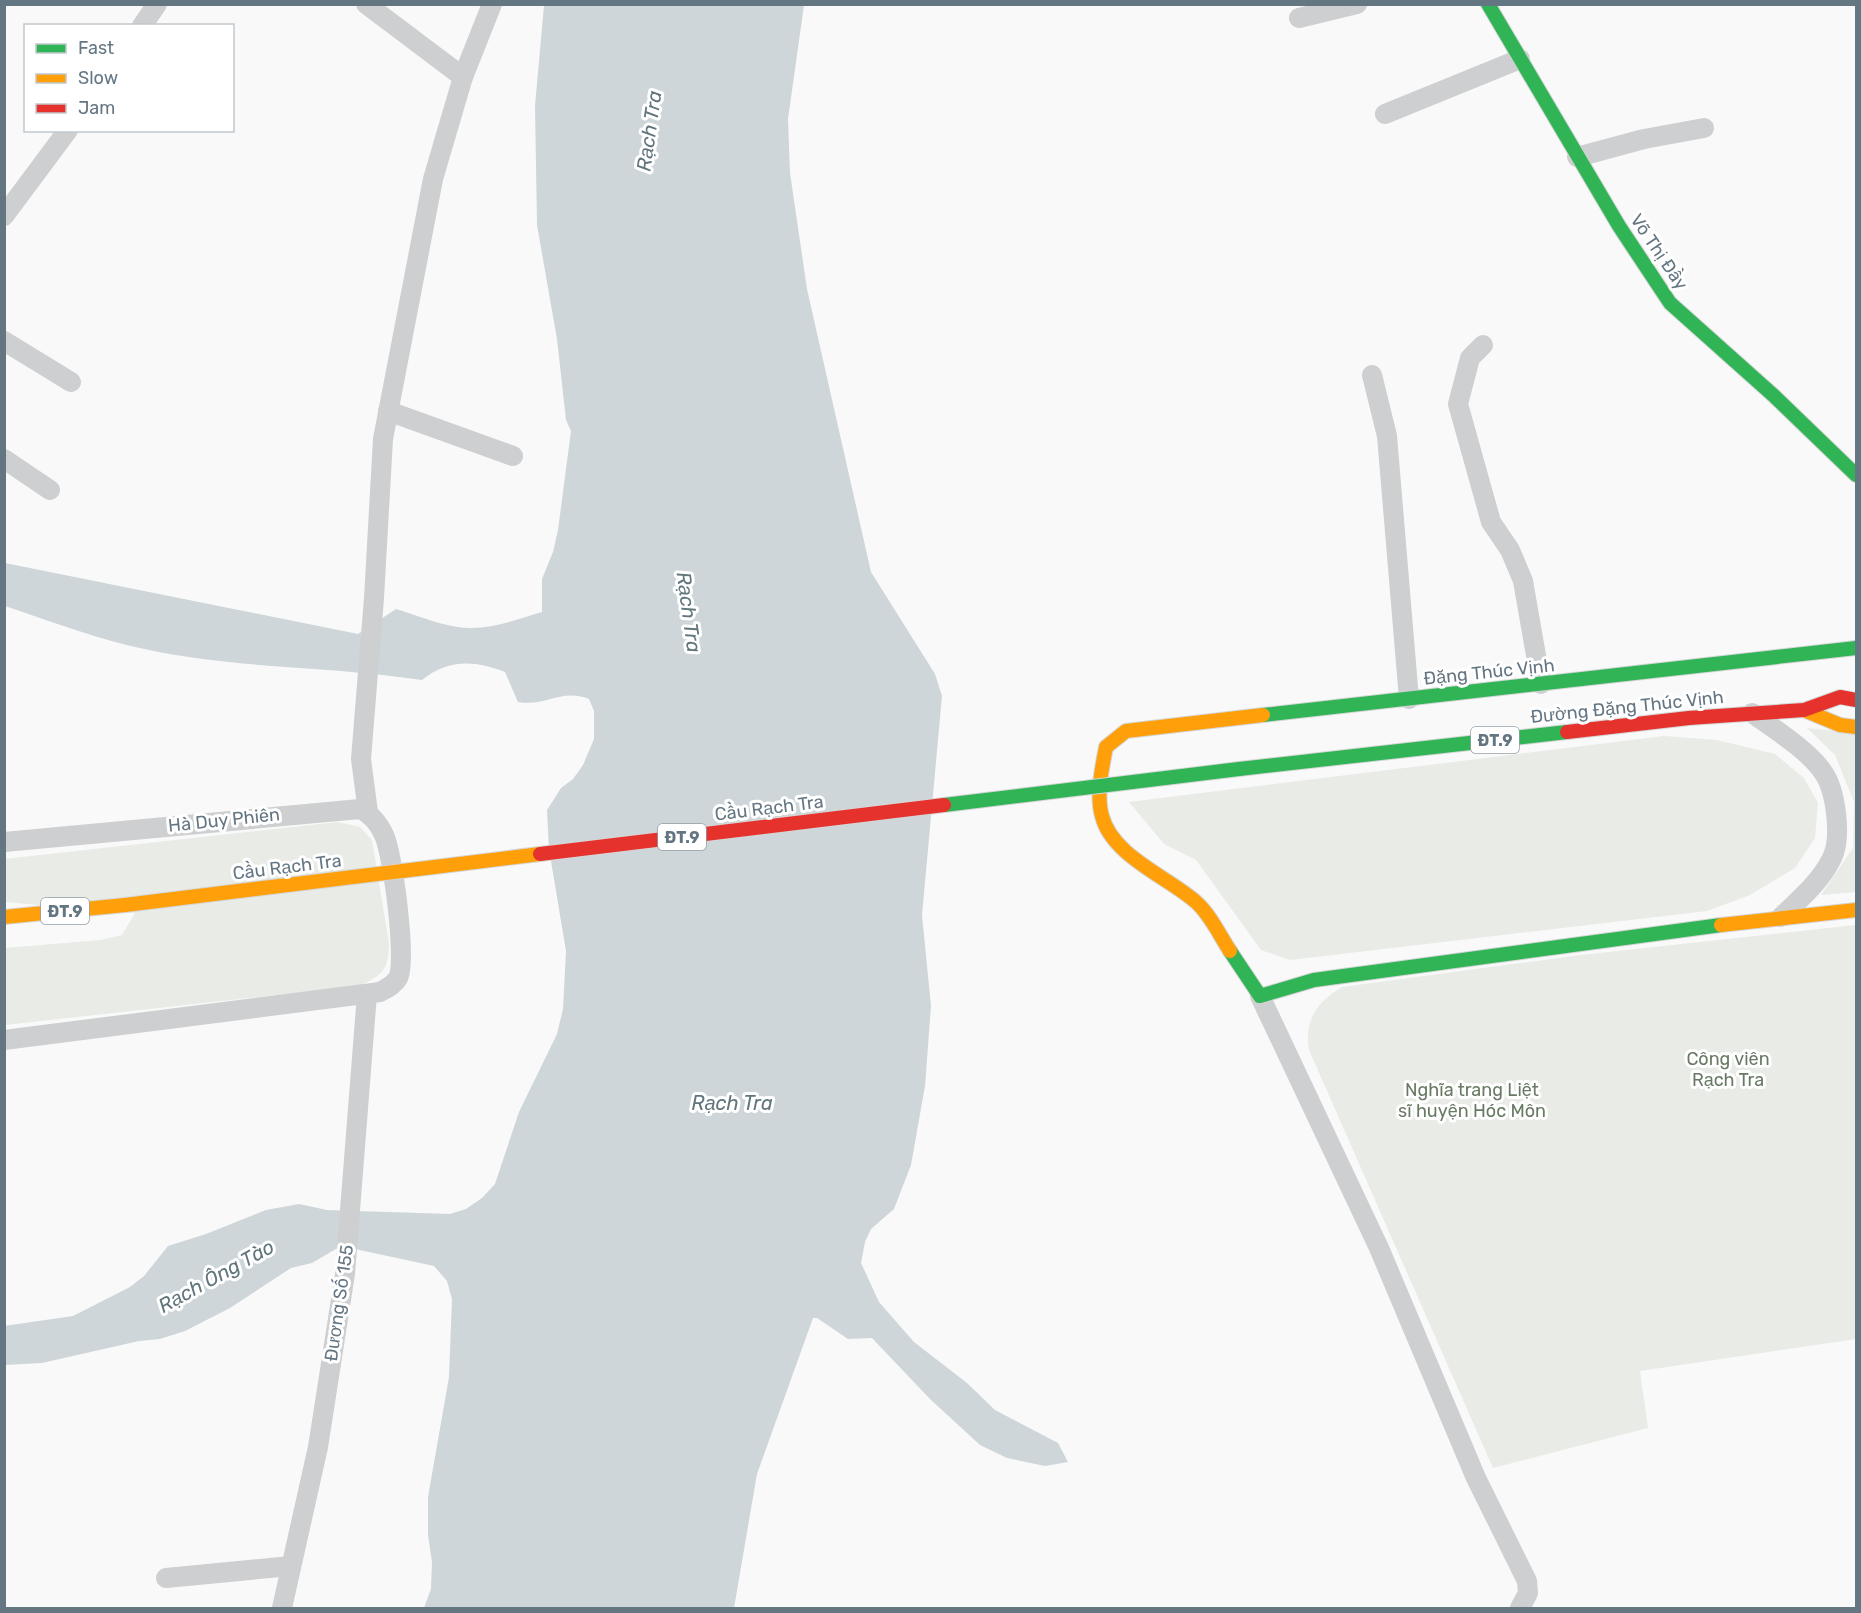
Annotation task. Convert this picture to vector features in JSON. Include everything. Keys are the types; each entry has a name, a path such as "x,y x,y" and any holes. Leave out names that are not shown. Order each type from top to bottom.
{"street":[{"path":"143,24 157,4"},
{"path":"366,4 463,78"},
{"path":"4,1040 367,994 390,987 399,977 400,925 386,838 368,812 361,759 374,598 381,470 388,411 433,179 463,78 492,4"},
{"path":"1299,18 1357,4"},
{"name":"Võ Thị Đầy","path":"1488,4 1578,157 1670,303 1773,395 1857,475"},
{"path":"1384,114 1520,59"},
{"path":"1578,157 1644,139 1704,128"},
{"path":"4,216 67,132"},
{"path":"4,340 71,382"},
{"path":"1483,345 1470,358 1458,404 1491,522 1510,550 1523,580 1541,684"},
{"path":"1372,375 1387,436 1409,699"},
{"path":"388,411 513,456"},
{"path":"4,459 50,490"},
{"name":"Đặng Thúc Vịnh","path":"1260,996 1198,903 1126,852 1102,816 1101,775 1106,747 1126,731 1857,648"},
{"path":"1840,697 1857,694"},
{"name":"Đường Đặng Thúc Vịnh","path":"1239,769 1689,717 1804,710 1840,697 1857,700"},
{"name":"Đường Đặng Thúc Vịnh","path":"1804,710 1840,725 1857,727"},
{"path":"1752,713 1788,739 1824,772 1838,830 1833,856 1813,886 1781,917"},
{"name":"Cầu Rạch Tra","path":"4,917 125,905 1239,769"},
{"name":"Hà Duy Phiên","path":"4,842 352,808 368,812"},
{"path":"1520,1608 1528,1593 1527,1581 1476,1478 1379,1248 1260,996 1314,980 1781,917 1857,910"},
{"name":"Đương Số 155","path":"282,1608 318,1447 347,1252 367,994"},
{"path":"166,1578 291,1566"}],"green space":[{"path":"1807,728 1856,733 1856,892 1821,895 1853,848 1854,802 1835,755"},
{"path":"1664,736 1717,740 1775,754 1804,778 1818,803 1815,838 1795,868 1750,895 1707,911 1290,960 1261,950 1196,860 1164,844 1129,802"},
{"path":"338,822 360,827 372,840 389,943 386,966 373,979 358,986 5,1025 5,948 101,940 122,935 135,913 5,902 4,859"},
{"path":"1856,925 1856,1339 1640,1371 1648,1428 1493,1468 1309,1050 1309,1030 1314,1013 1326,999 1342,987 1581,955"}],"water":[{"name":"Rạch Tra","path":"544,5 804,5 788,119 790,173 807,289 871,572 935,674 942,696 922,915 931,1006 925,1086 911,1165 894,1209 871,1229 865,1242 861,1263 879,1302 914,1342 967,1383 995,1410 1058,1443 1068,1462 1045,1466 1007,1458 980,1445 930,1399 872,1338 848,1339 817,1318 813,1318 757,1474 734,1608 424,1608 431,1589 432,1562 428,1535 428,1497 449,1377 452,1299 447,1281 434,1266 341,1246 312,1263 291,1268 230,1308 185,1331 160,1339 139,1341 42,1363 5,1365 4,1326 73,1316 130,1287 144,1276 168,1246 206,1234 266,1210 299,1204 327,1210 450,1214 466,1209 482,1198 495,1184 519,1112 557,1034 563,1009 566,951 549,849 547,810 561,788 573,779 583,765 594,739 594,711 589,699 579,696 561,696 537,702 518,702 505,672 483,665 452,665 422,680 183,656 112,641 5,606 5,563 358,634 396,609 441,623 468,628 496,625 542,612 542,579 553,552 558,530 571,431 566,420 557,339 537,225 535,106"}],"traffic: fast":[{"path":"1488,4 1619,226 1670,303 1773,395 1856,475"},
{"path":"1263,715 1856,648"},
{"path":"1239,769 1567,732"},
{"path":"944,805 1239,769"},
{"path":"1230,951 1260,996 1314,980 1721,925"}],"traffic: slow":[{"path":"1804,710 1840,725 1856,727"},
{"path":"1230,951 1210,919 1196,902 1142,865 1117,843 1108,830 1100,808 1101,773 1106,747 1126,731 1263,715"},
{"path":"125,905 540,854"},
{"path":"4,917 125,905"},
{"path":"1721,925 1856,910"}],"traffic: jam":[{"path":"1567,732 1689,718 1804,710 1840,697 1856,700"},
{"path":"540,854 944,805"}],"park label":[{"name":"Công viên Rạch Tra","path":"1728,1069"},
{"name":"Nghĩa trang Liệt sĩ huyện Hóc Môn","path":"1472,1100"}],"water label":[{"name":"Rạch Ông Tào","path":"216,1276"}]}
